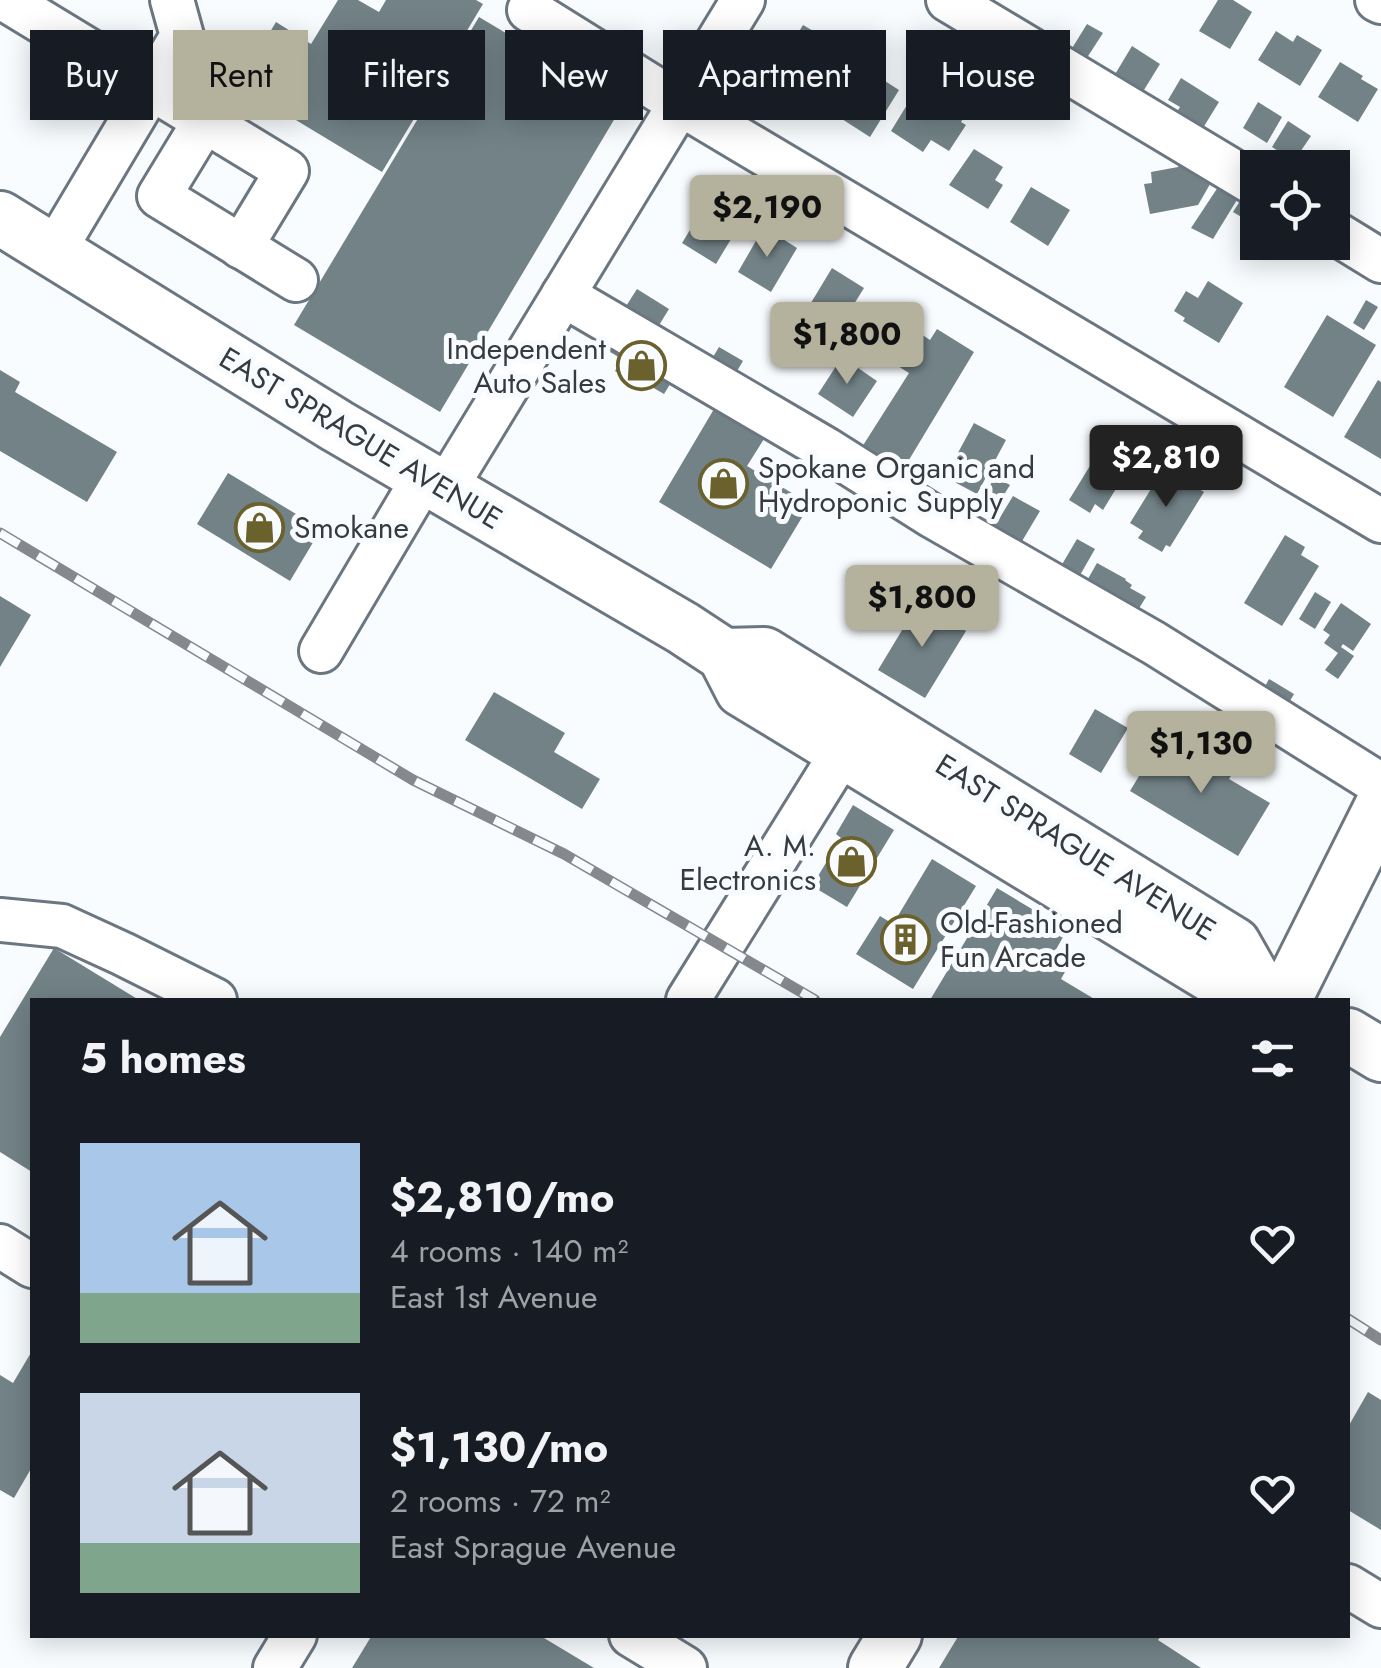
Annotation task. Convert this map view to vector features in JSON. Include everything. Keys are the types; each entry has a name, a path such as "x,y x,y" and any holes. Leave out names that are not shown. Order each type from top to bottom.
{"main road":[{"name":"EAST SPRAGUE AVENUE","path":"0,218 337,426 683,628 724,655 742,690 843,752 1212,976 1277,995"},
{"name":"EAST SPRAGUE AVENUE","path":"724,655 764,654 1234,944 1277,995"},
{"path":"1277,995 1381,807"},
{"path":"1277,995 1381,877"},
{"path":"1350,1037 1381,1055"},
{"path":"875,1668 893,1638"}],"street":[{"path":"6,0 54,30"},
{"path":"153,83 182,36 172,0"},
{"path":"725,30 743,0"},
{"path":"948,0 1240,175"},
{"path":"529,10 663,93"},
{"path":"153,91 287,172 241,247"},
{"path":"54,251 131,120"},
{"path":"320,651 563,295 670,120"},
{"path":"707,120 1381,520"},
{"path":"204,122 160,196 296,280"},
{"path":"1350,242 1381,260"},
{"path":"563,295 1154,644 1381,785"},
{"path":"689,998 843,752"},
{"path":"0,920 62,926 210,998"},
{"path":"0,1246 30,1265"},
{"path":"1350,1587 1381,1606"},
{"path":"275,1668 293,1638"},
{"path":"636,1638 685,1668"}],"building":[{"path":"338,0 358,0 379,12 386,0 476,0 483,4 467,30 328,30 328,120 413,120 382,172 296,120 308,120 308,42 311,44"},
{"path":"1218,0 1233,0 1252,12 1230,49 1199,31"},
{"path":"479,17 505,32 505,120 614,120 440,412 294,325 417,120 485,120 485,30 471,30"},
{"path":"276,22 289,30 271,30"},
{"path":"1087,24 1103,33 1081,67 1070,60 1070,52"},
{"path":"1276,31 1293,42 1297,35 1322,50 1300,86 1258,60"},
{"path":"1132,46 1160,64 1139,98 1111,81"},
{"path":"1340,62 1378,89 1358,122 1318,97"},
{"path":"1181,78 1219,102 1198,136 1172,120 1180,107 1168,100"},
{"path":"886,82 899,90 886,111"},
{"path":"1258,102 1282,117 1267,143 1243,128"},
{"path":"906,106 906,120 962,120 966,125 949,151 931,140 923,152 891,131"},
{"path":"843,120 880,120 870,137"},
{"path":"1288,121 1311,136 1301,150 1272,147"},
{"path":"974,149 1003,167 995,180 1003,185 988,209 949,185"},
{"path":"1184,156 1213,179 1198,205 1150,214 1144,184 1152,183 1151,172 1178,167"},
{"path":"1224,178 1240,188 1240,195 1213,239 1191,228"},
{"path":"1031,187 1070,210 1048,246 1010,222"},
{"path":"709,199 743,219 716,264 682,243"},
{"path":"764,227 797,248 771,292 738,272"},
{"path":"832,268 864,288 836,333 821,324 813,337 797,326"},
{"path":"1208,281 1243,303 1219,343 1174,311 1186,291 1198,298"},
{"path":"637,289 669,309 653,335 621,314"},
{"path":"1366,300 1378,307 1364,330 1353,323"},
{"path":"1327,315 1376,345 1333,417 1284,387"},
{"path":"903,322 930,340 937,329 974,352 895,483 855,458 909,373 882,356"},
{"name":"Independent Auto Sales","path":"618,338 677,373 664,394 645,383 642,388 615,371 622,359 610,352"},
{"path":"719,347 743,361 731,381 707,367"},
{"path":"842,357 877,381 853,417 818,394"},
{"path":"0,370 20,382 15,392 117,452 87,502 0,451"},
{"path":"1378,380 1381,382 1381,459 1344,437"},
{"name":"Spokane Organic and Hydroponic Supply","path":"714,409 764,439 747,466 810,504 771,569 659,502"},
{"path":"974,423 1006,440 977,494 945,477"},
{"path":"1118,439 1139,451 1103,510 1095,504 1090,513 1069,500 1104,443 1112,448"},
{"path":"1164,468 1204,492 1170,547 1166,545 1162,552 1138,538 1143,531 1130,523"},
{"name":"Smokane","path":"228,473 321,529 290,581 197,524"},
{"path":"995,477 1010,485 997,506 983,497"},
{"path":"1013,496 1040,511 1015,553 979,532 990,513 999,519"},
{"path":"1285,535 1305,547 1301,555 1319,566 1282,626 1244,603"},
{"path":"1077,539 1095,549 1072,589 1054,578"},
{"path":"1097,563 1126,579 1132,585 1130,588 1146,597 1138,610 1081,591"},
{"path":"1315,592 1331,602 1315,629 1299,619"},
{"path":"0,596 31,615 0,667"},
{"path":"919,602 966,631 925,698 878,670"},
{"path":"1341,603 1371,624 1353,651 1343,644 1341,647 1354,656 1338,679 1325,670 1338,653 1324,643 1330,635 1323,630"},
{"path":"1269,679 1294,694 1286,708 1261,694"},
{"path":"494,692 565,733 554,752 600,779 582,809 465,740"},
{"path":"1095,709 1128,728 1101,773 1069,754"},
{"path":"1162,738 1204,764 1208,756 1234,771 1229,779 1270,803 1238,856 1130,791"},
{"name":"A. M. Electronics","path":"853,805 894,830 847,907 812,886 841,838 836,834"},
{"name":"Old-Fashioned Fun Arcade","path":"932,859 976,886 913,989 856,954 880,916 893,924"},
{"path":"997,888 1067,930 1054,953 1070,963 1061,979 1093,998 931,998"},
{"path":"54,948 136,998 30,998 30,1171 0,1152 0,1037"},
{"path":"30,1354 30,1470 14,1498 0,1490 0,1375 13,1383"},
{"path":"1368,1392 1381,1400 1381,1530 1350,1511 1350,1424"},
{"path":"370,1638 544,1638 594,1668 352,1668"},
{"path":"957,1638 1160,1638 1201,1668 939,1668"}],"railway":[{"path":"0,533 413,780 564,854 812,998"},
{"path":"1350,1320 1381,1340"}],"place":[{"name":"Independent Auto Sales","path":"641,365"},
{"name":"Spokane Organic and Hydroponic Supply","path":"723,484"},
{"name":"Smokane","path":"259,527"},
{"name":"A. M. Electronics","path":"851,862"},
{"name":"Old-Fashioned Fun Arcade","path":"905,939"}]}
